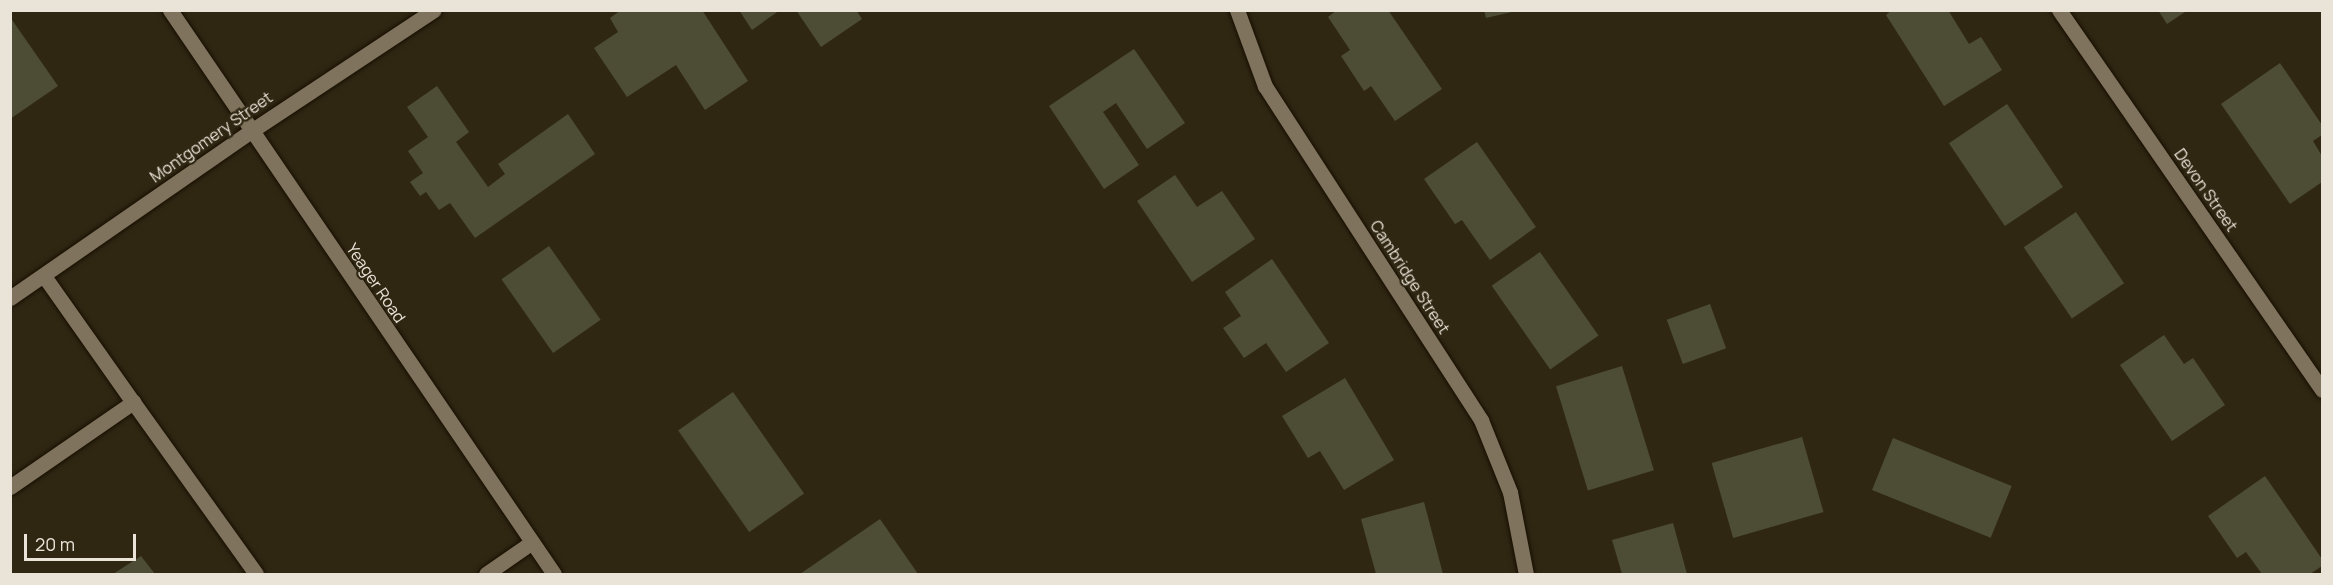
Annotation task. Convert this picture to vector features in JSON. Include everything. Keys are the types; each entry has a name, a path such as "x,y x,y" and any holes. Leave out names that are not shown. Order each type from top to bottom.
{"street":[{"name":"Yeager Road","path":"170,10 250,131 554,574"},
{"name":"Montgomery Street","path":"10,298 250,131 434,10"},
{"name":"Cambridge Street","path":"1237,10 1265,86 1481,420 1510,492 1526,574"},
{"name":"Devon Street","path":"2059,10 2320,380"},
{"path":"44,276 256,574"},
{"path":"10,487 133,402"},
{"path":"486,574 532,542"}],"building":[{"path":"621,10 702,10 748,81 705,110 676,65 627,97 594,48 618,32 610,18"},
{"path":"739,10 780,10 752,30"},
{"path":"796,10 856,10 862,19 821,47"},
{"path":"1337,10 1388,10 1442,89 1395,121 1371,86 1364,91 1341,56 1350,50 1328,17"},
{"path":"1484,10 1516,10 1516,11 1486,18"},
{"path":"1892,10 1948,10 1969,44 1981,37 2002,70 1944,106 1886,15"},
{"path":"2158,10 2188,10 2167,24"},
{"path":"10,17 58,86 10,119"},
{"path":"1134,49 1185,123 1147,149 1116,103 1103,112 1139,165 1104,189 1049,106"},
{"path":"2280,63 2322,125 2322,135 2313,141 2322,156 2322,182 2290,204 2221,104"},
{"path":"437,86 469,132 456,142 488,187 505,174 498,164 568,114 595,154 475,238 450,203 439,210 426,192 420,196 410,182 423,173 408,151 428,137 407,107"},
{"path":"2007,104 2063,187 2005,226 1949,143"},
{"path":"1477,142 1536,227 1490,260 1462,220 1455,224 1424,179"},
{"path":"1175,175 1197,207 1222,191 1255,239 1192,282 1137,201"},
{"path":"2076,212 2124,283 2072,319 2024,247"},
{"path":"549,246 601,320 553,353 501,279"},
{"path":"1540,252 1599,336 1550,369 1492,286"},
{"path":"1272,259 1329,343 1286,372 1266,343 1244,358 1223,328 1241,316 1225,292"},
{"path":"1710,304 1726,348 1683,364 1667,320"},
{"path":"2164,335 2184,364 2193,358 2225,405 2172,441 2120,365"},
{"path":"1622,366 1654,470 1588,490 1556,386"},
{"path":"1345,378 1394,460 1344,490 1320,451 1308,458 1282,416"},
{"path":"733,392 804,494 749,532 678,430"},
{"path":"1802,437 1823,512 1733,538 1712,463"},
{"path":"1893,438 2012,486 1991,538 1872,490"},
{"path":"2265,476 2322,559 2322,566 2310,574 2262,574 2246,552 2237,558 2208,516"},
{"path":"1424,502 1443,574 1376,574 1361,519"},
{"path":"880,519 918,574 800,574"},
{"path":"1673,523 1687,574 1622,574 1612,540"},
{"path":"141,556 155,574 113,574"}]}
